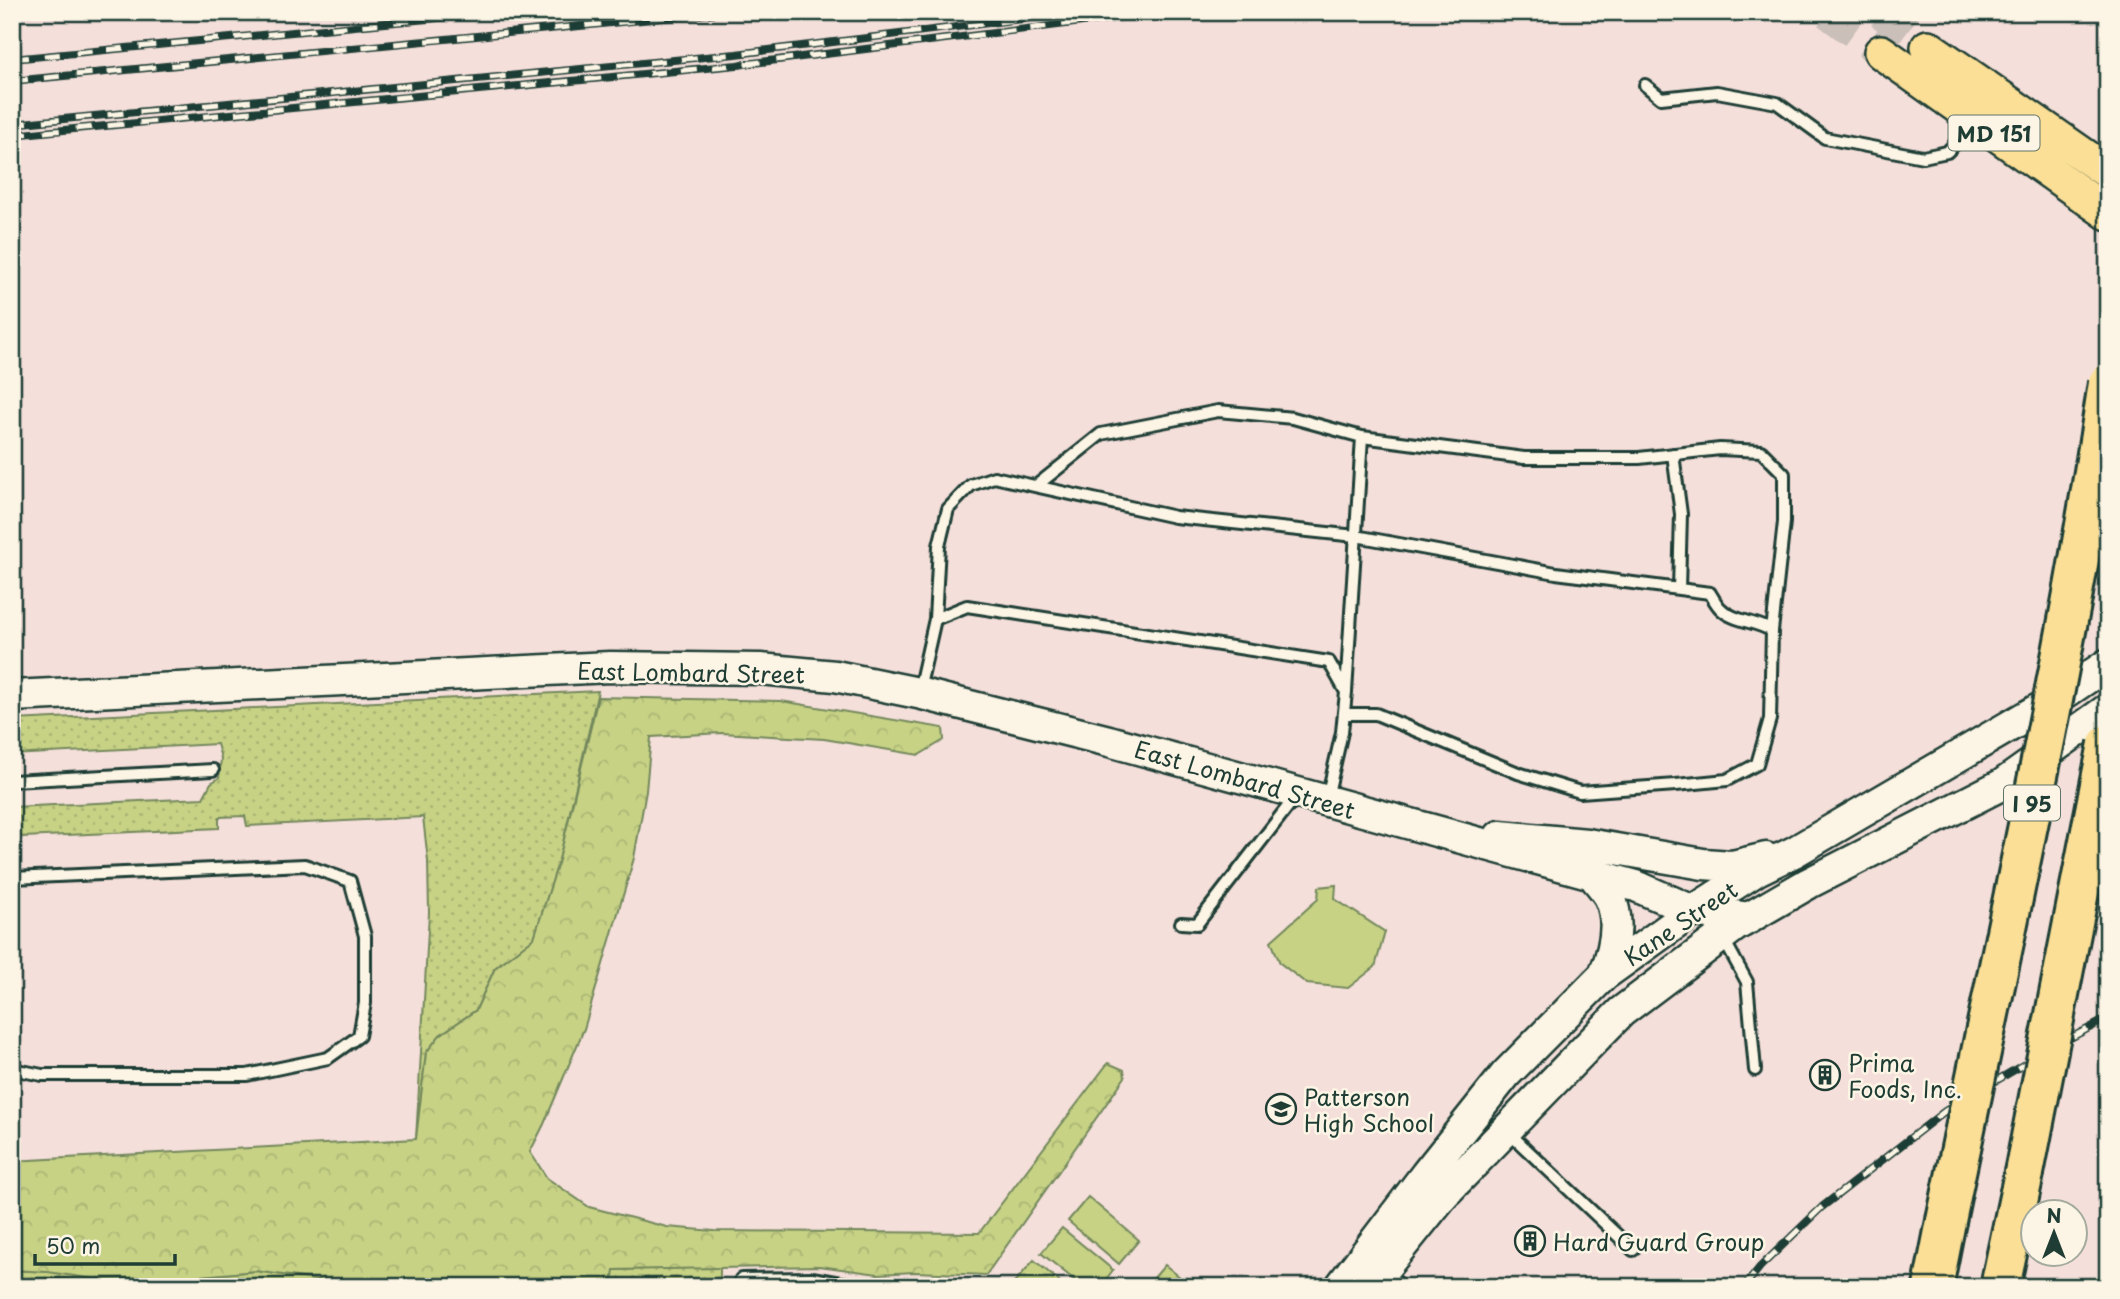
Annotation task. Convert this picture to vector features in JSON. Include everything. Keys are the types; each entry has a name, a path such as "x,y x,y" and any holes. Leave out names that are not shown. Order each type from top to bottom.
{"highway":[{"name":"I 95","path":"1933,1287 2057,680 2090,504 2108,383"},
{"name":"I 95","path":"2000,1287 2108,744"}],"main road":[{"name":"MD 151","path":"1928,47 2108,172"},
{"name":"MD 151","path":"1881,52 2108,213"},
{"name":"Kane Street","path":"1340,1287 1506,1074 1604,975 1756,870 1794,852 2056,699 2108,664"},
{"name":"East Lombard Street","path":"12,696 610,667 760,669 835,676 918,693 1109,741 1645,889 1693,911 1750,918"},
{"name":"Kane Street","path":"1384,1282 1444,1194 1621,1012 1721,936 1809,883 2003,783 2108,709"},
{"name":"East Lombard Street","path":"1434,831 1587,844 1639,855"},
{"path":"1639,855 1732,866 1794,852"},
{"path":"1639,855 1660,862 1679,873 1688,887 1693,911 1695,956"},
{"path":"1593,875 1610,897 1614,916 1615,940 1604,975"}],"lane":[{"path":"1644,85 1661,98 1717,92 1777,103 1825,138 1923,157 1947,152 1978,121"},
{"path":"1036,486 1101,434 1219,411 1293,418 1362,437 1524,458 1639,458 1720,449 1761,451 1784,474 1784,522 1773,631 1770,719 1757,764 1727,779 1580,792 1518,773 1376,714 1344,714"},
{"path":"1326,802 1344,714 1362,437"},
{"path":"1673,454 1681,514 1679,589"},
{"path":"918,693 935,619 939,546 948,509 971,485 994,477 1175,517 1356,536 1556,573 1710,593 1720,609 1773,631"},
{"path":"935,619 967,606 1329,662 1346,692"},
{"path":"12,781 213,770"},
{"path":"1181,923 1197,924 1298,793"},
{"path":"12,878 305,865 350,881 365,936 365,1003 359,1036 328,1058 247,1075 42,1075 12,1069"},
{"path":"1721,936 1747,982 1755,1070"},
{"path":"1506,1129 1633,1250"},
{"path":"741,1279 812,1278 863,1287"}],"green space":[{"path":"598,691 559,860 534,938 495,968 476,1010 440,1035 426,1053 416,1139 429,913 428,861 423,817 247,826 245,816 219,817 219,828 23,837 12,834 12,807 203,798 211,783 219,778 221,758 217,744 12,755 12,720"},
{"path":"598,697 781,701 943,728 944,740 919,755 824,739 722,733 651,737 646,791 634,858 584,1029 530,1152 547,1178 589,1207 667,1227 714,1231 979,1233 1108,1063 1124,1070 1125,1077 986,1275 915,1272 878,1274 819,1266 614,1270 612,1283 572,1285 458,1281 330,1282 256,1271 200,1276 94,1279 12,1270 12,1161 416,1139 426,1053 440,1035 476,1010 495,968 534,938 559,860"},
{"path":"1336,885 1335,899 1385,932 1375,967 1348,988 1307,984 1280,963 1271,941 1318,899 1319,887"},
{"path":"1088,1197 1139,1240 1119,1264 1068,1221"},
{"path":"1062,1228 1113,1270 1100,1287 1083,1287 1041,1253"},
{"path":"1034,1260 1066,1287 1018,1287 1014,1283"},
{"path":"1165,1265 1192,1287 1146,1287"},
{"path":"720,1267 720,1287 140,1285 107,1288 42,1278 12,1283 12,1270 151,1277 256,1271 330,1282 458,1281 572,1285 612,1283 613,1270"},
{"path":"46,1278 70,1280 90,1287 12,1287 12,1283"}],"tunnel":[{"path":"1828,12 1881,52"},
{"path":"1881,12 1928,47"}],"railway":[{"path":"12,59 500,12"},
{"path":"12,81 725,12"},
{"path":"12,124 736,54 1080,12"},
{"path":"12,135 737,65 1163,12"},
{"path":"1744,1287 1760,1267 1822,1207 1945,1111 2108,1018"}],"place":[{"name":"Prima Foods, Inc.","path":"1825,1075"},
{"name":"Patterson High School","path":"1281,1109"},
{"name":"Hard Guard Group","path":"1530,1241"}]}
